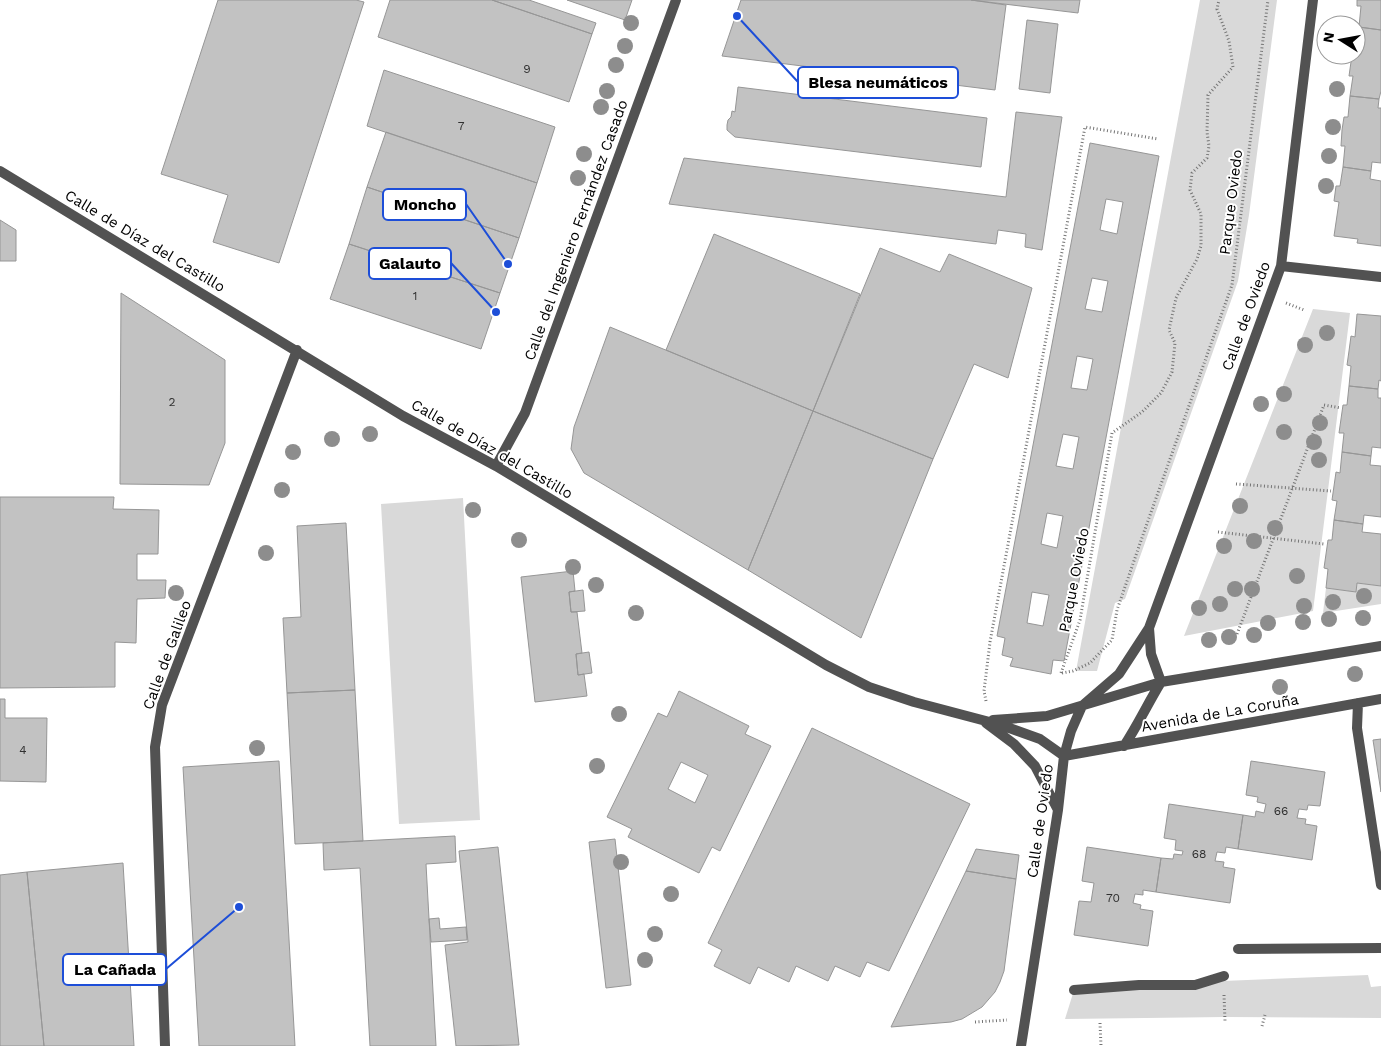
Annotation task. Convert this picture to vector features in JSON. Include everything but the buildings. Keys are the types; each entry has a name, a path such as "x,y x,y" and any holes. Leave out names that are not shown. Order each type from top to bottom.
{"street":[{"name":"Calle del Ingeniero Fernández Casado","path":"496,466 525,413 676,0"},
{"name":"Calle de Oviedo","path":"1021,1046 1058,810 1064,756 1071,731 1082,706 1119,674 1149,628 1281,266 1313,0"},
{"name":"Calle de Díaz del Castillo","path":"0,171 403,416 496,466 826,666 869,687 914,702 1001,725 1040,739 1064,756"},
{"path":"1281,266 1381,277"},
{"name":"Calle de Galileo","path":"165,1046 154,747 166,695 296,350"},
{"name":"Calle de Oviedo","path":"1149,628 1150,654 1161,682"},
{"path":"1082,706 1161,682 1381,646"},
{"path":"1124,746 1140,722 1161,682"},
{"name":"Avenida de La Coruña","path":"1064,756 1381,699"},
{"path":"1358,703 1357,728 1381,885"},
{"name":"Calle de Díaz del Castillo","path":"984,721 1047,716 1082,706"},
{"name":"Calle de Díaz del Castillo","path":"984,721 1014,744 1036,766 1058,810"},
{"path":"1238,949 1381,948"},
{"path":"1074,990 1195,985 1224,976"}],"path":[{"name":"Parque Oviedo","path":"1218,0 1217,9 1229,41 1233,67 1208,95 1209,146 1207,158 1192,173 1190,190 1201,214 1201,246 1197,259 1176,298 1169,330 1175,343 1172,372 1161,393 1142,412 1112,433 1080,620 1061,673 1073,671 1090,663 1112,640 1118,610 1141,540 1232,285 1268,0"},
{"path":"984,691 990,642 1085,126 1158,138"},
{"path":"1283,302 1304,310"},
{"path":"1237,634 1324,405 1341,408"},
{"path":"1236,484 1331,491"},
{"path":"1218,532 1324,544"},
{"path":"1224,976 1225,1022"},
{"path":"1262,1026 1264,1015"},
{"path":"1100,1024 1101,1046"}],"shaded area":[{"path":"1200,0 1277,0 1249,215 1238,281 1125,599 1115,603 1097,671 1076,671"},
{"path":"1313,309 1350,313 1313,611 1184,636"},
{"path":"463,498 480,820 399,824 381,504"},
{"path":"1357,583 1381,586 1381,604 1323,613 1326,588 1356,592"},
{"path":"1368,975 1371,987 1381,986 1381,1018 1065,1019 1075,987"}],"place":[{"name":"Blesa neumáticos","path":"737,16"},
{"name":"Moncho","path":"508,264"},
{"name":"Galauto","path":"496,312"},
{"name":"La Cañada","path":"239,907"}]}
